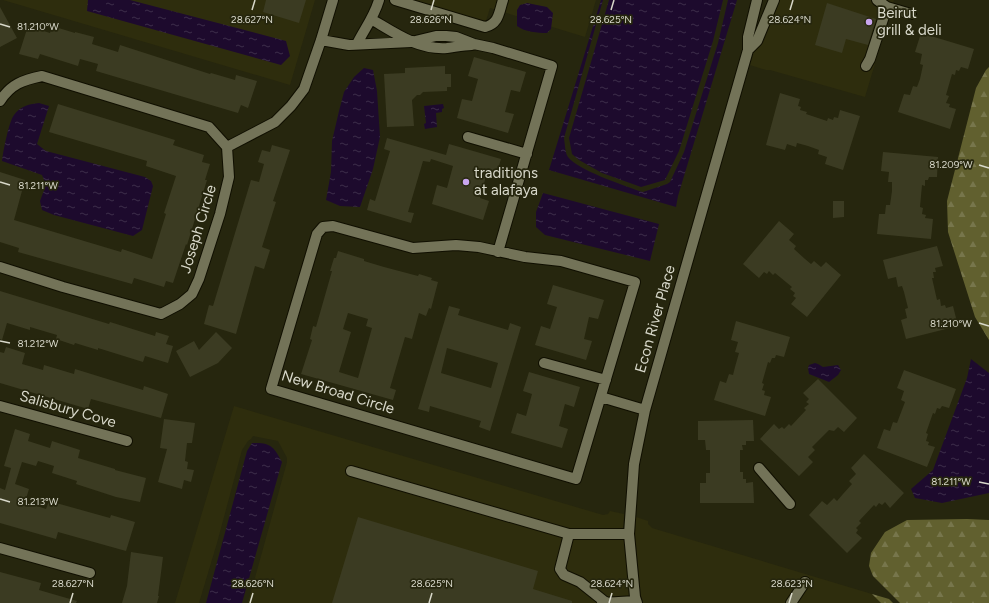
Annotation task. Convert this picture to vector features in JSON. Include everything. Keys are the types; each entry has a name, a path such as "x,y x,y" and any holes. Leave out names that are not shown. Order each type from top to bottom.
{"street":[{"path":"0,101 6,93 24,80 42,76 209,127 227,147 274,122 304,89 333,0"},
{"path":"357,44 364,29 375,14 379,0"},
{"path":"395,0 485,27 491,26 497,20 503,0"},
{"name":"Econ River Place","path":"636,602 629,534 634,464 645,410 748,50 748,37 757,0"},
{"name":"Econ River Place","path":"748,50 757,41 774,0"},
{"path":"877,0 887,6 911,14"},
{"path":"866,66 870,59 887,6"},
{"path":"371,19 411,42"},
{"path":"321,40 349,45 411,42 436,36 456,37 474,44 493,48 552,66 498,252"},
{"path":"468,137 527,154"},
{"name":"Joseph Circle","path":"0,267 63,287 161,314 180,304 192,294 200,279 220,214 229,177 227,147"},
{"name":"New Broad Circle","path":"333,226 413,248 456,245 479,247 498,252 561,261 635,282 576,479 271,389 317,234 323,227 333,226"},
{"path":"544,363 606,380"},
{"path":"601,397 645,410"},
{"name":"Salisbury Cove","path":"0,406 127,441"},
{"path":"759,468 790,504"},
{"path":"351,471 569,534 629,534"},
{"path":"569,534 560,569 564,575 580,582 603,602 636,602"},
{"path":"0,548 90,573"},
{"path":"791,603 805,582"}],"shaded area":[{"path":"3,0 315,0 290,85"},
{"path":"406,0 596,0 585,37 490,8 485,24"},
{"path":"780,0 894,0 865,97 750,65 754,52 763,43"},
{"path":"234,406 603,515 608,514 610,511 624,514 623,533 631,603 248,603 287,462 287,458 278,441 253,436 242,450 199,603 175,603"},
{"path":"636,517 648,521 648,524 652,528 872,594 881,603 643,603 641,597 635,534"}],"green space":[{"path":"989,67 989,340 975,317 948,232 947,201 976,88"},
{"path":"907,520 989,520 989,603 900,603 873,576 869,566 871,553 885,532"},
{"path":"872,594 889,599 893,603 881,603"}],"water":[{"path":"88,0 130,0 286,41 290,56 281,65 87,11"},
{"path":"601,0 603,0 564,138 566,151 568,157 581,167 612,181 643,192 670,182 684,152 718,43 728,0 737,0 676,207 549,170"},
{"path":"609,0 723,0 713,41 679,151 665,180 641,187 602,173 579,160 572,154 569,138"},
{"path":"527,3 547,7 553,13 551,29 547,33 527,31 517,26 517,10 520,5"},
{"path":"364,68 373,70 377,91 380,137 373,169 360,207 340,206 326,200 331,172 332,141 344,92 354,77"},
{"path":"39,103 49,106 37,144 46,151 145,177 151,181 153,186 142,230 133,236 54,215 42,210 40,201 46,185 42,175 2,161 12,118 16,112 22,108"},
{"path":"443,104 444,108 442,109 442,112 436,113 437,127 425,129 424,124 426,123 424,106"},
{"path":"543,193 659,224 650,261 545,235 536,227 536,212"},
{"path":"971,359 989,373 989,493 942,503 915,498 911,489 933,470 967,378"},
{"path":"815,363 823,367 838,365 841,370 838,375 829,382 809,374 809,365"},
{"path":"252,443 264,443 271,446 282,462 242,603 206,603 247,451"}],"building":[{"path":"266,0 306,0 299,23 263,12"},
{"path":"827,3 876,19 868,45 846,39 842,53 815,45"},
{"path":"0,7 17,38 0,47"},
{"path":"28,26 50,33 52,26 94,37 92,44 118,52 120,45 210,74 211,73 235,80 236,75 257,81 248,108 241,105 238,113 96,71 98,64 80,59 78,66 40,54 38,59 19,54"},
{"path":"921,33 974,49 968,69 961,67 959,71 956,70 955,75 952,74 946,95 949,96 946,103 950,104 949,107 956,109 950,129 898,112 904,94 910,95 913,86 917,87 920,79 923,65 920,64 922,54 915,52"},
{"path":"474,57 526,72 520,92 511,90 505,112 514,114 508,133 457,118 462,99 472,101 478,79 468,76"},
{"path":"445,66 445,74 451,74 451,87 447,87 447,91 423,92 412,100 414,126 387,127 384,74 405,73 405,68"},
{"path":"780,93 800,99 798,106 801,107 800,110 807,112 806,114 827,121 828,118 833,120 834,117 838,118 840,110 860,116 843,170 825,164 827,157 818,154 819,150 808,146 797,143 796,147 787,144 785,150 766,145"},
{"path":"58,104 175,140 173,145 204,155 202,162 210,164 205,180 207,180 187,245 186,244 173,283 166,281 164,287 134,278 132,284 18,252 19,248 0,242 0,172 25,180 14,220 121,252 122,249 152,259 166,214 164,213 176,176 146,166 147,161 49,132"},
{"path":"387,138 446,155 449,144 501,159 495,179 486,176 480,198 489,201 483,220 432,204 437,185 447,188 453,166 431,159 430,162 423,161 408,212 414,213 411,223 367,210 370,199 375,201 390,151 384,149"},
{"path":"272,145 290,150 273,201 276,202 262,247 270,250 264,269 255,266 236,334 204,324 209,305 213,306 251,180 259,182 264,164 258,162 262,150 270,152"},
{"path":"883,152 938,157 937,177 929,177 928,180 925,180 925,186 922,185 920,207 923,208 922,214 926,215 925,218 933,219 931,239 877,234 879,214 885,214 886,205 890,205 892,191 892,182 888,182 889,172 881,171"},
{"path":"833,201 844,201 844,217 833,218"},
{"path":"779,221 794,234 789,240 796,246 794,249 805,259 811,264 814,261 821,267 826,262 841,275 807,317 791,304 796,298 793,296 795,293 790,289 792,287 775,273 773,275 769,271 767,274 764,272 759,278 743,264"},
{"path":"937,246 943,266 935,268 936,272 933,272 934,278 932,278 937,300 940,299 941,306 945,305 946,308 953,306 958,326 906,339 901,320 907,318 905,309 908,308 904,292 902,286 898,287 896,277 888,279 883,260"},
{"path":"338,251 384,267 432,278 431,280 438,282 431,309 429,308 426,316 419,313 412,339 405,337 390,388 396,390 393,400 301,374 312,340 310,339 313,326 316,327 332,271 330,271 334,258 336,258","holes":["348,313 368,319 366,326 372,328 358,378 339,372 351,332 343,329"]},
{"path":"553,285 604,300 598,319 589,317 584,339 592,341 586,360 535,345 541,326 550,329 557,307 547,304"},
{"path":"0,291 109,324 110,322 155,336 156,332 169,336 166,344 173,346 168,363 145,356 143,362 98,348 98,350 75,343 74,345 56,339 57,335 30,327 30,330 7,323 2,340 0,339"},
{"path":"449,306 460,309 458,315 508,330 510,323 521,327 490,431 479,427 481,421 430,406 429,412 418,409","holes":["447,348 498,363 491,388 441,373"]},
{"path":"736,321 790,337 784,357 776,355 775,358 772,358 770,363 768,362 762,383 764,384 762,390 765,391 764,395 771,397 765,416 714,400 720,381 726,383 729,374 733,375 739,353 735,352 738,342 731,340"},
{"path":"216,332 232,348 218,363 190,377 176,351 194,341 199,350"},
{"path":"6,347 25,353 22,364 43,370 44,365 74,374 75,369 143,390 144,386 168,394 161,418 91,399 88,409 0,383 0,352 4,353"},
{"path":"904,370 956,389 949,408 942,406 940,409 937,408 935,414 933,413 926,433 928,434 926,441 929,442 928,445 935,447 927,467 877,448 884,429 890,431 893,422 897,423 905,402 901,400 904,391 897,388"},
{"path":"529,372 580,387 574,407 565,404 559,426 568,429 562,448 511,433 517,413 526,416 532,394 523,391"},
{"path":"818,379 857,418 844,432 838,427 834,431 829,430 812,447 815,450 808,457 813,462 799,476 760,439 774,424 779,429 782,427 784,429 789,424 791,426 806,410 804,408 809,404 806,402 809,399 803,393"},
{"path":"164,419 195,423 192,443 187,443 185,461 188,462 187,469 194,470 191,482 184,480 182,489 158,482 167,449 160,448"},
{"path":"753,420 754,441 746,441 746,445 742,445 743,450 740,450 740,472 743,472 743,479 746,479 746,483 753,482 754,503 700,503 700,483 706,483 706,473 710,473 710,450 706,450 705,440 698,440 698,421"},
{"path":"15,429 30,434 28,441 50,448 52,441 80,450 78,458 146,478 140,502 116,497 76,484 77,481 52,473 54,466 38,461 36,466 22,462 15,484 29,489 25,502 46,509 49,501 110,518 111,515 135,522 126,551 58,532 56,539 0,523 0,488 5,490 11,468 4,466"},
{"path":"864,454 904,493 890,508 885,502 882,505 879,503 876,507 874,505 859,521 861,523 856,528 858,530 856,533 862,538 847,553 809,515 822,501 827,505 834,498 837,501 852,484 849,481 856,474 851,468"},
{"path":"358,517 538,571 533,589 572,601 572,603 332,603"},
{"path":"131,552 163,557 157,603 122,603 127,586"},
{"path":"0,572 41,583 39,590 77,601 76,603 0,603"}],"place":[{"name":"Beirut grill & deli","path":"869,22"},
{"name":"traditions at alafaya","path":"466,182"}]}
